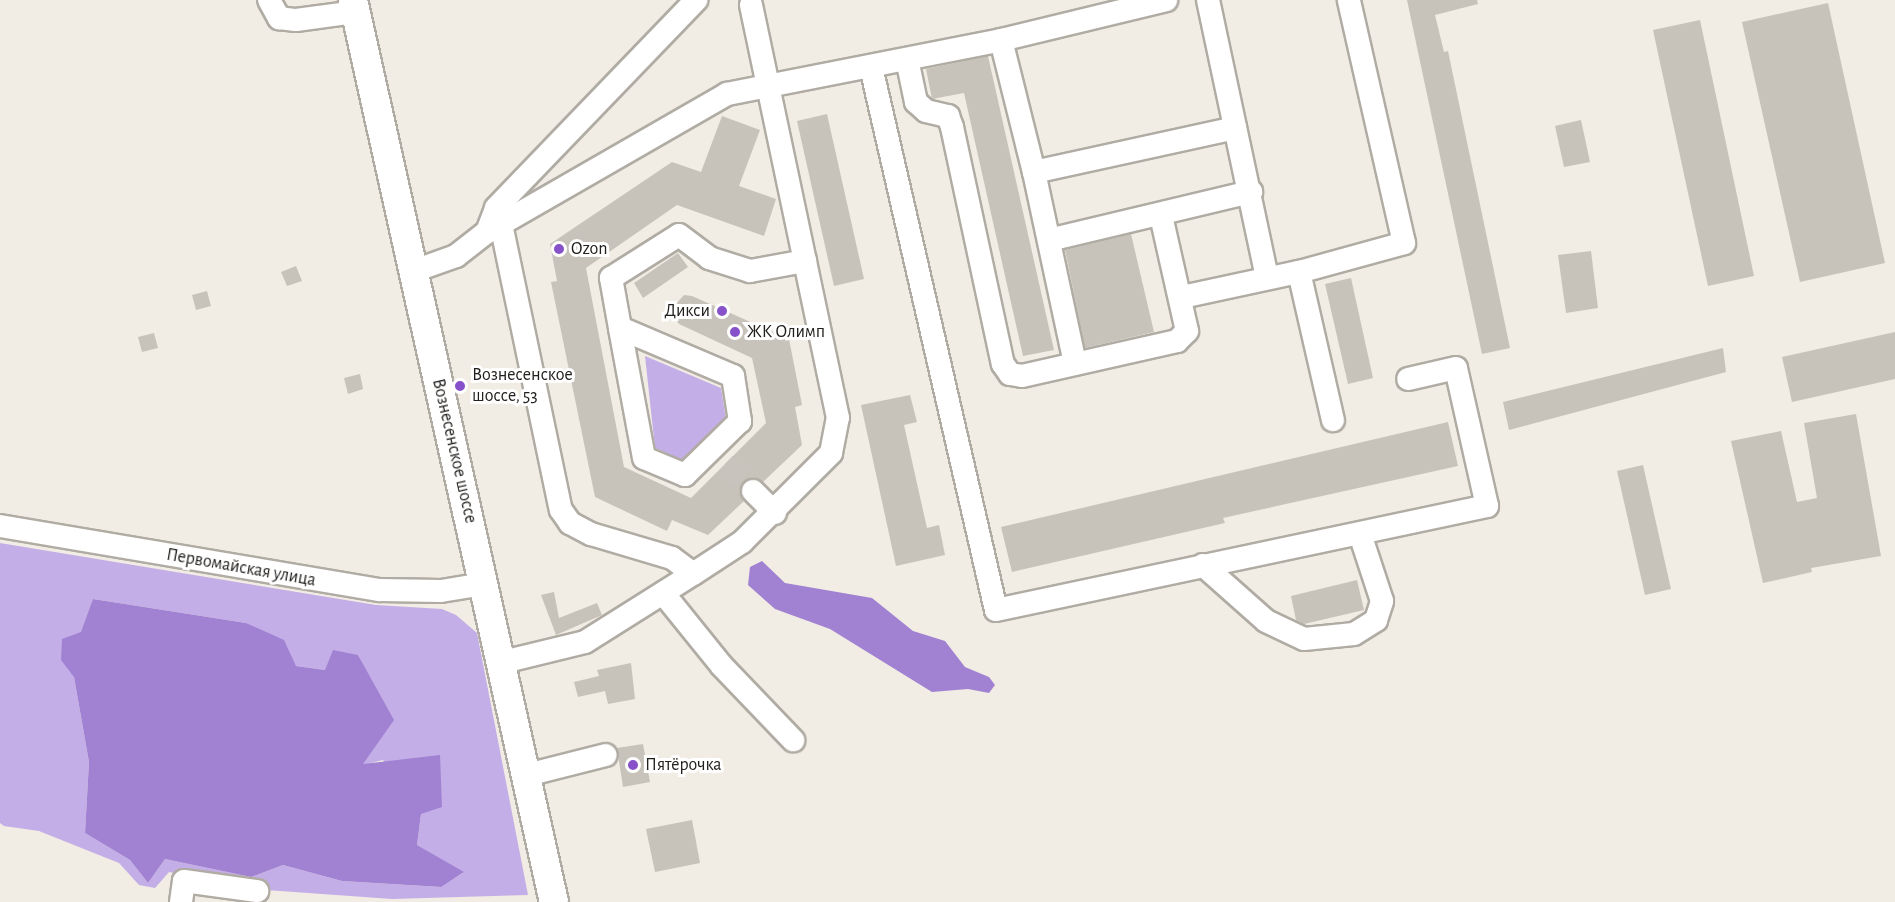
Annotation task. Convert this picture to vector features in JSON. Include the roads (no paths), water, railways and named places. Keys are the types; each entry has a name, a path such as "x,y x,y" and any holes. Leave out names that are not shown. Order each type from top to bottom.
{"main road":[{"name":"Вознесенское шоссе","path":"355,6 503,662 553,902"}],"street":[{"path":"269,0 279,18 296,20 355,6"},
{"path":"693,574 672,558 591,534 570,523 561,510 494,228 496,208 696,0"},
{"path":"414,271 456,256 494,228 684,116 727,94 1001,40 1166,0"},
{"path":"1208,0 1251,192 1267,277"},
{"path":"1182,297 1299,272 1404,243 1348,0"},
{"path":"503,662 585,642 742,542 775,513 819,468 837,437 838,418 751,5"},
{"path":"1001,40 1035,172 1075,364"},
{"path":"907,59 916,102 926,111 948,116 952,127 1003,364 1010,374 1022,376 1177,341 1187,331 1182,297 1161,216"},
{"path":"871,67 996,610 1487,506 1456,368 1408,379"},
{"path":"1035,172 1236,128"},
{"path":"1049,240 1161,216 1251,192"},
{"path":"620,328 733,376 740,421 718,457 685,475 644,458 620,328 611,278 679,235 709,258 750,271 805,261"},
{"path":"1299,272 1333,420"},
{"path":"753,491 775,513"},
{"name":"Первомайская улица","path":"0,526 320,572 380,590 441,591 484,584"},
{"path":"1203,565 1266,621 1304,639 1354,634 1376,620 1382,601 1360,534"},
{"path":"663,593 722,666 793,740"},
{"path":"527,774 606,755"},
{"path":"181,902 184,881 257,891"}],"tunnel":[{"path":"725,464 753,491"}],"place":[{"name":"Ozon","path":"559,249"},
{"name":"Дикси","path":"722,311"},
{"name":"ЖК Олимп","path":"735,332"},
{"name":"Вознесенское шоссе, 53","path":"460,386"},
{"name":"Пятёрочка","path":"633,765"}]}
